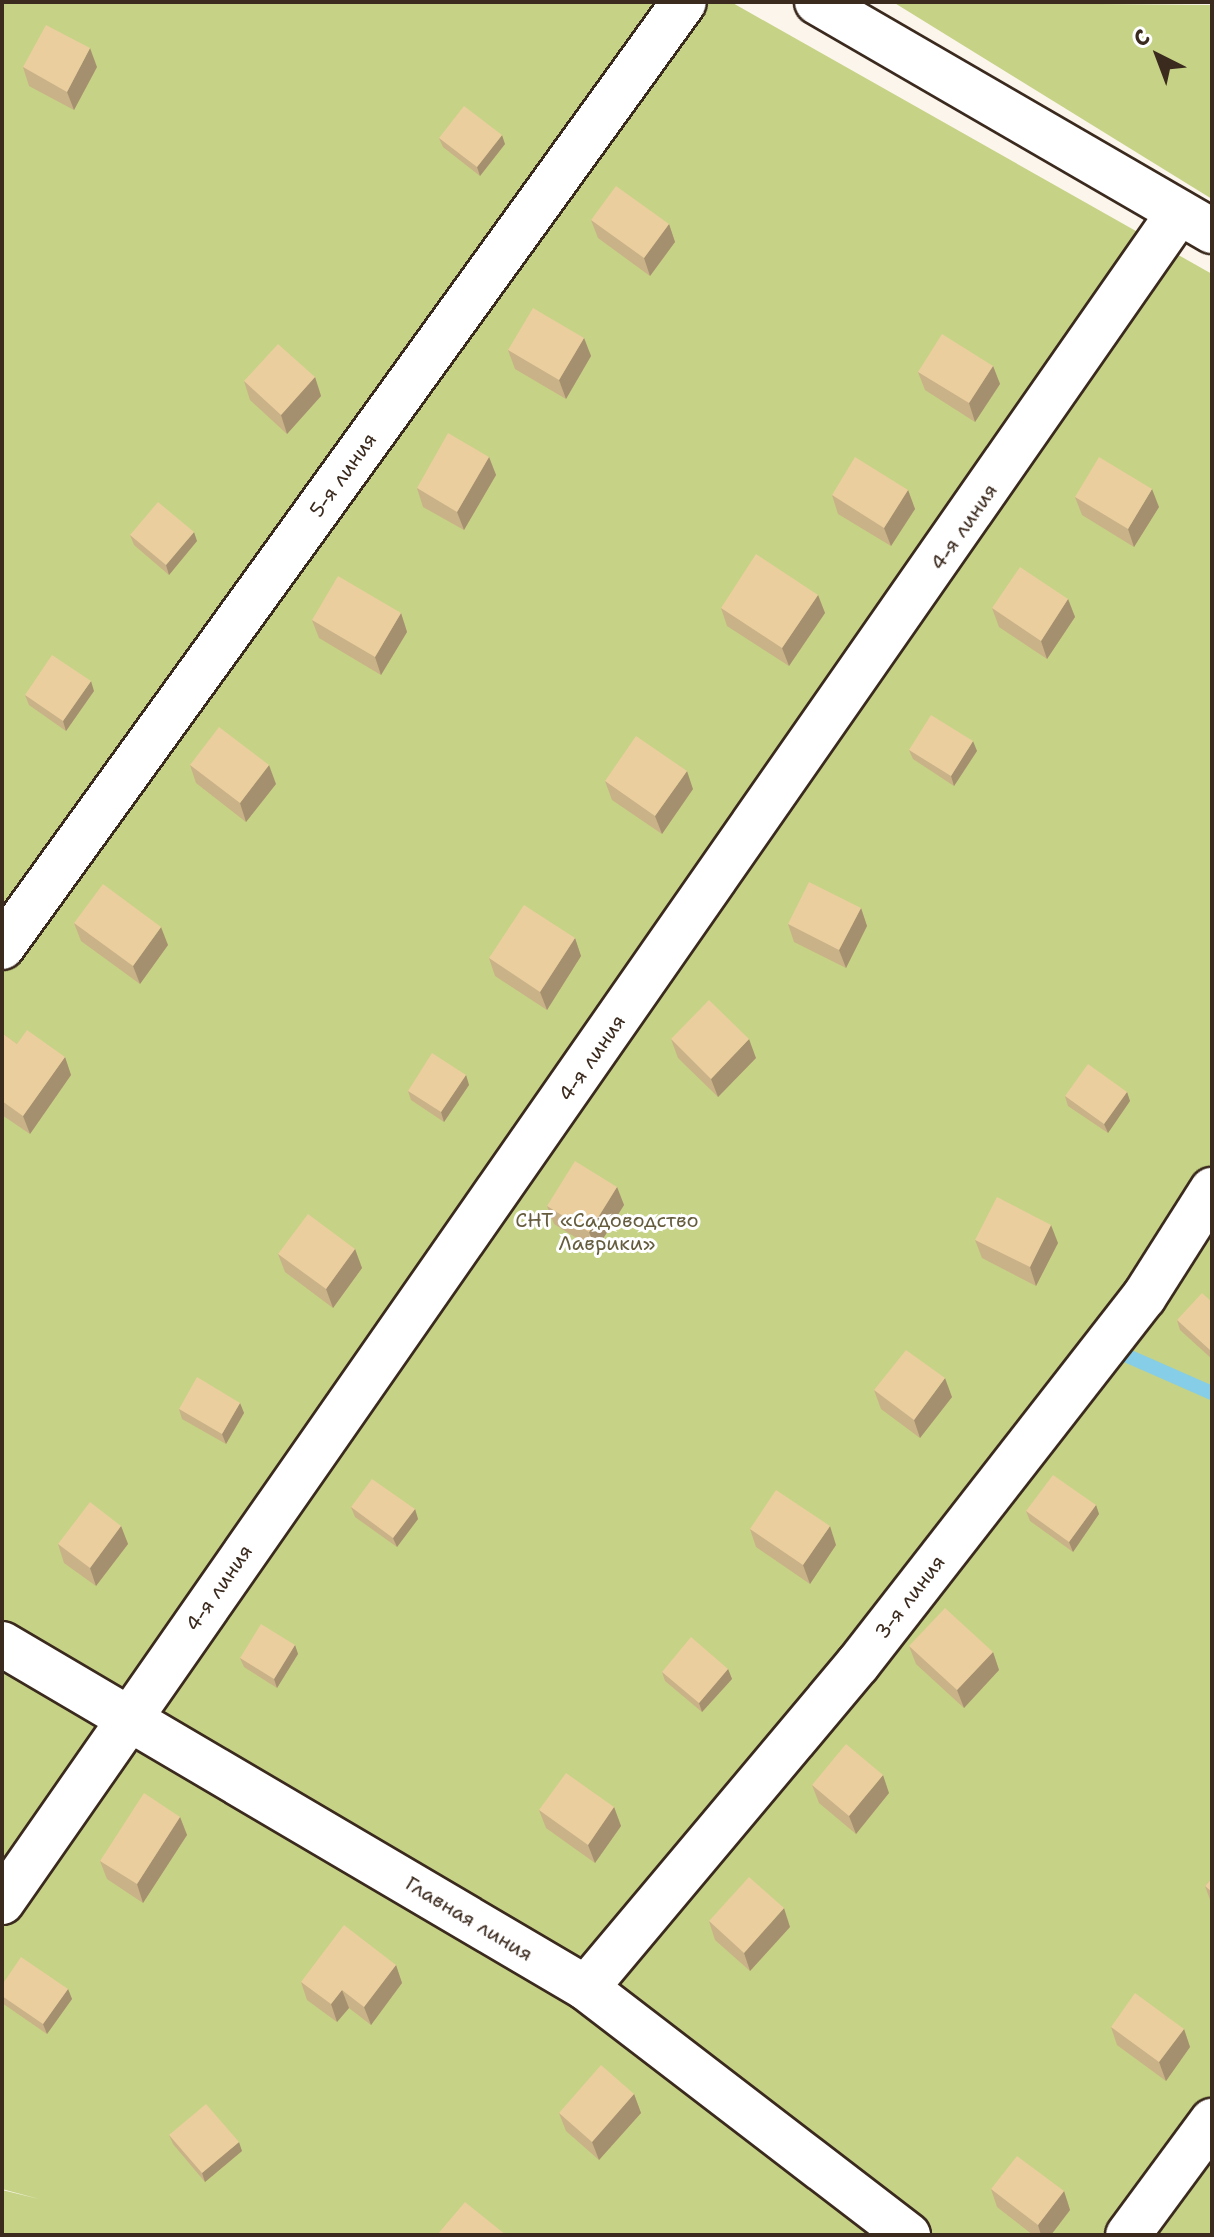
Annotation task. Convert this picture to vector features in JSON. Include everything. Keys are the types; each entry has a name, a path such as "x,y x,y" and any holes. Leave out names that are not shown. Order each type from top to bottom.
{"street":[{"name":"5-я линия","path":"2,947 684,2"},
{"path":"817,2 1196,222"},
{"name":"4-я линия","path":"2,1902 128,1718 1196,222"},
{"name":"3-я линия","path":"586,1988 867,1652 1144,1297 1212,1190"},
{"name":"Главная линия","path":"2,1644 586,1988 908,2235"},
{"path":"1128,2235 1212,2121"}],"green space":[{"name":"СНТ «Садоводство Лаврики»","path":"2,2 731,2 1212,274 1212,2235 2,2235 2,2190 39,2199 2,2189"},
{"path":"893,2 1212,5 1212,199"}],"building":[{"path":"46,25 90,48 67,92 23,67"},
{"path":"464,106 502,135 477,167 439,138"},
{"path":"616,186 669,224 644,258 591,220"},
{"path":"533,308 584,338 559,380 508,350"},
{"path":"942,334 993,366 969,403 918,372"},
{"path":"278,344 315,377 281,415 244,381"},
{"path":"448,433 489,457 457,512 417,488"},
{"path":"855,457 908,490 884,528 832,495"},
{"path":"1099,457 1152,489 1128,529 1075,497"},
{"path":"158,502 194,532 166,565 130,535"},
{"path":"756,554 818,595 782,648 721,608"},
{"path":"1020,567 1068,599 1041,641 992,608"},
{"path":"338,576 401,613 375,657 312,620"},
{"path":"52,655 91,681 63,721 25,695"},
{"path":"931,715 973,741 951,776 909,750"},
{"path":"219,727 269,765 240,803 190,765"},
{"path":"636,736 687,771 655,816 605,781"},
{"path":"809,882 861,908 839,950 788,924"},
{"path":"103,884 161,927 133,966 74,923"},
{"path":"524,905 575,938 540,992 489,958"},
{"path":"709,1000 749,1039 711,1079 671,1039"},
{"path":"27,1030 65,1057 23,1116 2,1101 2,1033 17,1044"},
{"path":"432,1053 466,1075 441,1112 408,1091"},
{"path":"1088,1064 1127,1092 1104,1124 1065,1096"},
{"path":"575,1161 617,1187 589,1232 547,1206"},
{"path":"997,1197 1051,1225 1030,1267 975,1240"},
{"path":"308,1214 355,1249 326,1289 278,1254"},
{"path":"1202,1293 1212,1302 1210,1350 1177,1320"},
{"path":"906,1350 945,1378 914,1420 874,1390"},
{"path":"197,1377 240,1403 222,1434 179,1409"},
{"path":"1053,1475 1096,1505 1069,1542 1026,1511"},
{"path":"372,1479 415,1509 393,1538 351,1507"},
{"path":"776,1490 830,1526 803,1565 750,1529"},
{"path":"90,1502 121,1526 90,1568 58,1544"},
{"path":"945,1608 993,1652 957,1690 909,1646"},
{"path":"261,1624 295,1645 274,1679 240,1658"},
{"path":"691,1637 728,1669 699,1703 662,1672"},
{"path":"846,1744 883,1775 849,1816 812,1785"},
{"path":"566,1773 614,1807 588,1845 539,1810"},
{"path":"144,1793 180,1817 137,1884 100,1861"},
{"path":"749,1877 784,1908 744,1953 709,1921"},
{"path":"1212,1878 1212,1892 1205,1886"},
{"path":"344,1925 396,1965 364,2007 342,1990 331,2004 301,1982"},
{"path":"21,1957 68,1989 43,2024 2,1996 2,1985"},
{"path":"1135,1993 1184,2029 1159,2062 1111,2027"},
{"path":"601,2065 634,2094 592,2142 559,2113"},
{"path":"206,2104 239,2142 202,2173 169,2135"},
{"path":"1017,2156 1064,2191 1038,2225 991,2189"},
{"path":"465,2202 506,2235 437,2235"}],"waterway":[{"path":"1114,1350 1212,1393"}]}
